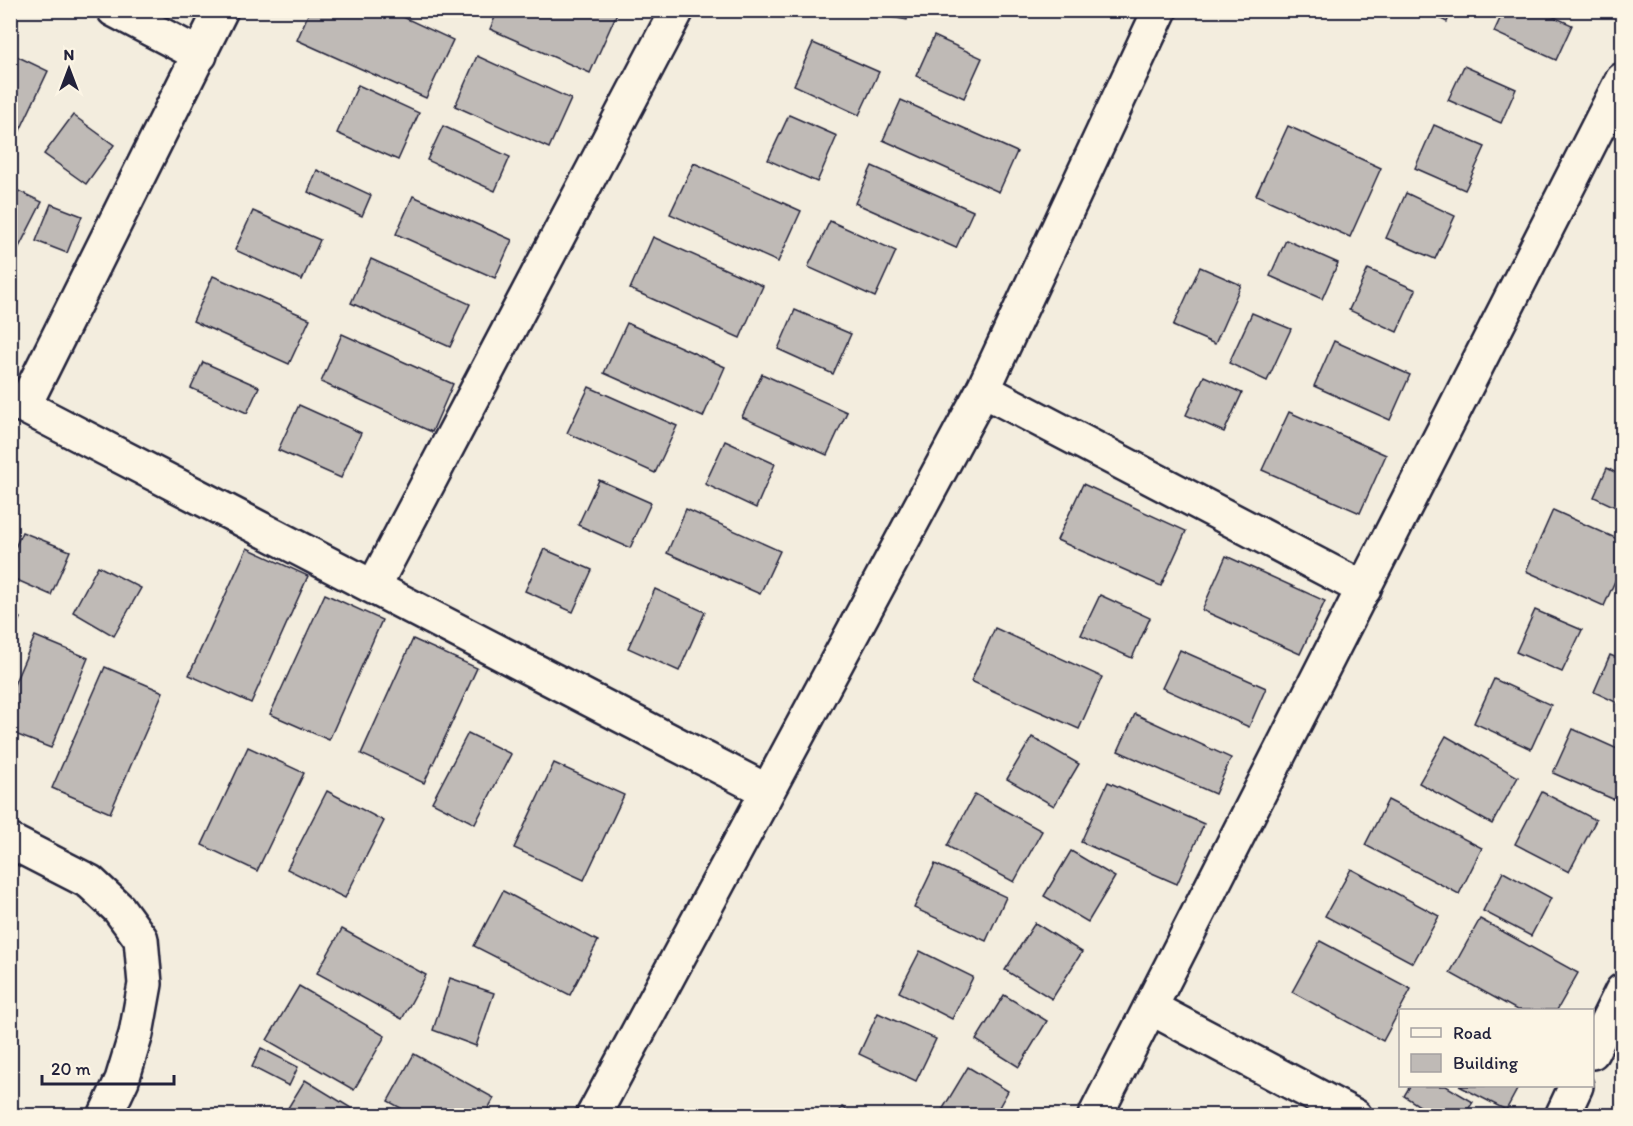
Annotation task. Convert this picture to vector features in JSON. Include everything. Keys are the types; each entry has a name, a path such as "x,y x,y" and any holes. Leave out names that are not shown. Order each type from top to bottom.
{"street":[{"path":"114,10 200,55"},
{"path":"221,10 200,55 17,403 766,791"},
{"path":"374,586 676,10"},
{"path":"593,1116 983,390 1160,10"},
{"path":"1095,1116 1623,80"},
{"path":"983,390 1364,589"},
{"path":"10,841 90,882 119,909 141,939 145,984 136,1034 122,1080 105,1116"},
{"path":"1594,1050 1623,991"},
{"path":"1151,1008 1355,1116"},
{"path":"1562,1116 1576,1087"}],"building":[{"path":"310,10 388,10 453,40 426,98 297,40"},
{"path":"498,10 613,10 617,13 590,73 490,29"},
{"path":"851,10 909,10 907,20"},
{"path":"1422,10 1452,10 1447,22"},
{"path":"1504,10 1539,10 1572,25 1556,60 1494,32"},
{"path":"934,36 982,58 964,98 916,76"},
{"path":"813,43 879,72 859,115 794,85"},
{"path":"10,53 48,71 15,141 10,139"},
{"path":"477,56 571,99 549,148 455,106"},
{"path":"1464,66 1516,89 1501,123 1448,100"},
{"path":"358,85 419,113 398,160 337,133"},
{"path":"901,100 1017,152 999,192 883,140"},
{"path":"73,115 114,145 86,184 44,154"},
{"path":"789,115 837,136 817,182 768,160"},
{"path":"1434,125 1485,147 1465,190 1415,168"},
{"path":"443,126 510,157 495,191 427,160"},
{"path":"1288,126 1381,168 1350,237 1256,195"},
{"path":"694,163 801,211 778,262 670,214"},
{"path":"872,166 973,211 956,248 855,203"},
{"path":"317,170 371,195 362,216 308,192"},
{"path":"10,187 42,202 10,265"},
{"path":"1406,193 1455,216 1435,259 1386,238"},
{"path":"413,196 512,240 495,278 396,234"},
{"path":"51,204 82,216 67,253 36,241"},
{"path":"253,211 320,240 302,280 235,250"},
{"path":"830,221 896,251 875,297 808,267"},
{"path":"653,237 763,286 740,338 630,289"},
{"path":"1286,240 1338,263 1322,299 1270,276"},
{"path":"371,259 470,304 450,347 351,303"},
{"path":"1200,267 1241,285 1215,344 1173,326"},
{"path":"1368,269 1416,290 1397,332 1349,310"},
{"path":"213,276 310,319 289,364 193,321"},
{"path":"795,310 851,334 833,374 778,349"},
{"path":"1252,313 1291,329 1267,381 1229,363"},
{"path":"627,323 725,367 703,417 604,373"},
{"path":"342,334 453,384 432,432 321,382"},
{"path":"1334,341 1410,375 1390,420 1314,386"},
{"path":"203,362 259,387 247,413 191,388"},
{"path":"762,374 847,412 827,455 742,417"},
{"path":"1204,376 1242,393 1224,432 1186,415"},
{"path":"589,387 677,426 655,473 567,433"},
{"path":"299,405 361,433 341,478 278,450"},
{"path":"1289,412 1386,455 1360,513 1262,470"},
{"path":"725,441 775,464 756,508 705,484"},
{"path":"1607,468 1622,476 1622,510 1594,497"},
{"path":"599,480 651,503 630,548 578,525"},
{"path":"1083,484 1186,531 1161,586 1057,540"},
{"path":"686,509 780,551 760,594 667,553"},
{"path":"1553,510 1622,541 1622,565 1604,606 1526,571"},
{"path":"22,532 70,551 51,595 10,577 10,559"},
{"path":"247,548 308,576 251,703 189,675"},
{"path":"544,549 592,570 573,612 525,591"},
{"path":"1226,556 1325,601 1300,654 1202,610"},
{"path":"98,566 141,588 114,636 73,612"},
{"path":"655,589 705,612 679,671 628,648"},
{"path":"325,594 382,620 329,740 270,714"},
{"path":"1100,595 1150,618 1132,658 1081,635"},
{"path":"1535,610 1582,630 1562,672 1516,652"},
{"path":"10,613 20,618 10,638"},
{"path":"995,628 1102,677 1079,729 971,681"},
{"path":"35,636 88,658 51,748 10,732 10,694"},
{"path":"413,639 477,668 424,783 361,754"},
{"path":"1180,650 1266,688 1249,727 1162,688"},
{"path":"1610,655 1622,660 1622,705 1594,692"},
{"path":"105,667 163,692 110,813 52,788"},
{"path":"1494,679 1551,705 1531,749 1474,723"},
{"path":"1135,714 1231,758 1215,794 1118,751"},
{"path":"1573,729 1622,751 1622,803 1553,773"},
{"path":"468,733 511,754 475,824 432,802"},
{"path":"1446,736 1518,777 1492,824 1419,783"},
{"path":"1032,737 1079,764 1054,806 1007,779"},
{"path":"248,747 304,773 257,871 202,845"},
{"path":"554,763 624,795 584,880 514,848"},
{"path":"1108,782 1204,824 1177,884 1081,842"},
{"path":"327,791 384,821 345,898 287,869"},
{"path":"1542,792 1596,820 1569,872 1515,844"},
{"path":"975,794 1042,831 1014,882 947,846"},
{"path":"1388,800 1482,848 1459,894 1365,845"},
{"path":"1071,851 1115,877 1088,922 1044,896"},
{"path":"935,864 1006,897 986,941 914,908"},
{"path":"1351,869 1439,916 1413,963 1325,916"},
{"path":"1503,872 1551,898 1531,936 1483,911"},
{"path":"503,891 598,941 570,995 474,946"},
{"path":"1480,919 1578,973 1558,1009 1515,1009 1450,973"},
{"path":"1035,923 1082,952 1052,999 1005,970"},
{"path":"342,929 426,975 402,1019 317,973"},
{"path":"1320,941 1411,989 1383,1041 1292,992"},
{"path":"920,951 973,977 952,1019 899,992"},
{"path":"450,978 494,993 476,1046 433,1030"},
{"path":"299,986 385,1036 354,1090 267,1040"},
{"path":"1004,995 1047,1021 1019,1067 976,1040"},
{"path":"878,1013 936,1039 916,1081 859,1054"},
{"path":"261,1048 298,1067 289,1086 252,1067"},
{"path":"414,1054 494,1098 484,1116 415,1116 388,1101"},
{"path":"968,1067 1008,1091 994,1116 939,1115"},
{"path":"305,1080 356,1111 354,1116 283,1116"},
{"path":"1409,1087 1448,1087 1473,1102 1464,1116 1435,1116 1404,1096"},
{"path":"1461,1087 1518,1087 1506,1110"},
{"path":"842,1107 858,1116 837,1116"}]}
